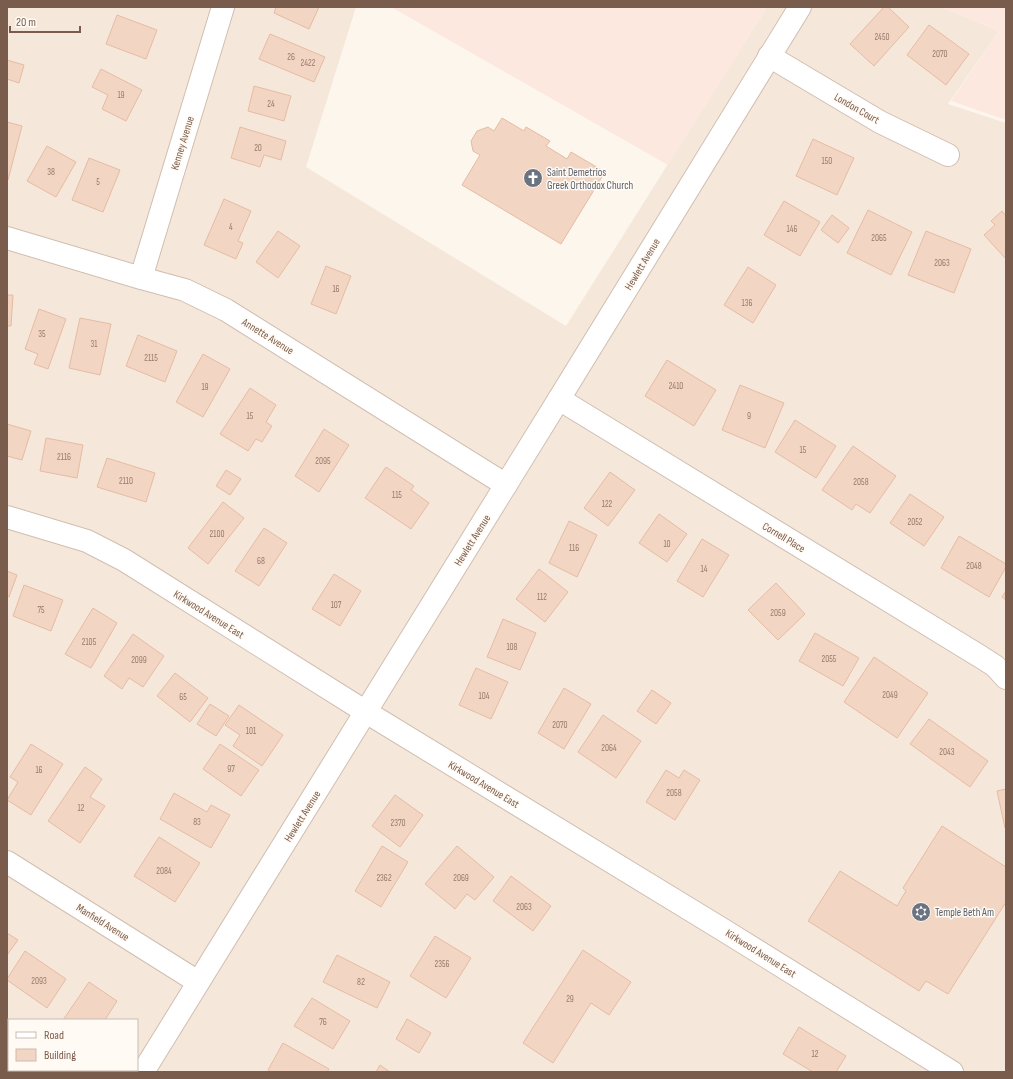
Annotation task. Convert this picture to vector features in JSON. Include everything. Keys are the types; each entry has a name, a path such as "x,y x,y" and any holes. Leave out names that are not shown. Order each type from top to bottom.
{"street":[{"name":"Kenney Avenue","path":"141,278 223,7"},
{"name":"Hewlett Avenue","path":"143,1072 800,7"},
{"name":"London Court","path":"769,56 880,122 948,155"},
{"name":"Annette Avenue","path":"7,238 185,290 226,310 506,485"},
{"name":"Cornell Place","path":"559,399 981,657 995,666 1006,678"},
{"name":"Kirkwood Avenue East","path":"7,517 88,541 118,557 366,712 706,919 952,1072"},
{"name":"Manfield Avenue","path":"7,862 198,982"}],"shaded area":[{"path":"7,7 356,7 306,167 566,326 767,7 941,7 999,31 948,104 1006,123 1006,1072 7,1072"},
{"path":"391,7 767,7 668,165"},
{"path":"941,7 1006,7 1006,120 951,101 999,31"}],"building":[{"path":"276,7 319,7 309,29 274,13"},
{"path":"884,7 888,7 909,27 874,66 850,44"},
{"path":"117,15 157,30 146,59 106,44"},
{"path":"929,25 969,54 946,85 907,55"},
{"path":"270,34 325,57 314,82 259,59"},
{"path":"7,60 24,65 19,83 7,79"},
{"path":"101,69 142,90 126,121 102,109 108,95 92,87"},
{"path":"254,86 291,96 284,121 248,111"},
{"name":"Saint Demetrios Greek Orthodox Church","path":"502,118 524,131 526,127 550,141 546,146 567,159 571,152 605,172 561,244 462,185 480,155 473,151 471,141 477,131 488,127 494,131"},
{"path":"7,122 22,126 8,180 7,180"},
{"path":"240,127 286,141 281,160 264,155 260,167 231,158"},
{"path":"813,139 854,158 837,195 796,176"},
{"path":"47,146 76,162 56,197 27,181"},
{"path":"89,158 120,170 103,212 72,200"},
{"path":"224,199 251,211 238,241 243,243 236,259 204,245"},
{"path":"784,201 820,222 800,256 764,235"},
{"path":"868,210 912,232 891,275 847,253"},
{"path":"1002,211 1006,216 1006,259 984,235 995,225 991,221"},
{"path":"832,215 849,228 838,243 821,230"},
{"path":"278,231 300,246 278,278 256,262"},
{"path":"926,231 971,249 954,293 908,275"},
{"path":"326,266 351,276 336,314 311,304"},
{"path":"748,267 776,285 753,323 724,305"},
{"path":"7,295 13,295 11,326 7,326"},
{"path":"39,309 66,319 48,369 34,364 38,354 25,349"},
{"path":"80,318 111,324 100,375 69,368"},
{"path":"138,335 177,351 165,382 126,366"},
{"path":"203,354 230,369 203,417 176,402"},
{"path":"667,360 716,390 694,426 645,396"},
{"path":"740,385 784,403 765,448 722,430"},
{"path":"250,388 276,405 266,422 272,426 262,442 256,439 248,451 220,434"},
{"path":"795,420 836,446 816,478 775,452"},
{"path":"7,424 31,431 22,460 7,456"},
{"path":"324,429 349,445 319,492 295,476"},
{"path":"46,438 83,445 77,478 40,471"},
{"path":"853,446 896,476 870,513 856,504 852,510 822,490"},
{"path":"107,458 155,473 146,502 97,487"},
{"path":"386,467 414,486 411,490 429,503 411,529 365,498"},
{"path":"226,470 241,479 230,495 216,486"},
{"path":"610,472 635,490 608,526 584,508"},
{"path":"910,494 944,517 924,546 890,523"},
{"path":"223,502 244,518 208,564 188,548"},
{"path":"659,514 687,534 667,562 639,543"},
{"path":"569,521 597,535 577,577 549,563"},
{"path":"264,528 287,543 259,586 235,571"},
{"path":"959,536 1006,564 1006,567 989,597 941,568"},
{"path":"702,539 729,555 703,597 677,581"},
{"path":"539,569 568,592 545,622 516,599"},
{"path":"7,571 17,575 9,597 7,596"},
{"path":"334,574 361,591 340,626 312,609"},
{"path":"776,583 805,614 778,640 748,610"},
{"path":"24,585 63,600 51,631 13,616"},
{"path":"1006,591 1006,600 1002,597"},
{"path":"93,608 117,623 91,668 65,654"},
{"path":"503,619 536,633 520,670 487,657"},
{"path":"815,633 859,658 843,686 799,661"},
{"path":"133,634 164,656 143,687 129,678 122,689 104,676"},
{"path":"874,657 928,693 897,738 844,702"},
{"path":"476,668 508,682 491,719 459,705"},
{"path":"175,673 208,698 190,722 157,696"},
{"path":"564,688 591,704 564,749 538,733"},
{"path":"652,690 671,703 656,724 637,711"},
{"path":"210,704 229,716 216,736 197,724"},
{"path":"239,705 283,735 262,766 233,746 240,735 225,725"},
{"path":"603,715 641,741 616,778 578,752"},
{"path":"929,719 988,761 970,787 910,744"},
{"path":"31,744 63,764 31,815 7,800 18,782 10,777"},
{"path":"220,744 259,770 241,796 203,769"},
{"path":"85,767 102,779 90,797 105,806 80,843 48,821"},
{"path":"666,770 679,778 684,770 700,780 675,820 646,802"},
{"path":"1006,789 1006,828 1005,828 997,791"},
{"path":"174,793 207,812 211,805 230,815 211,848 160,819"},
{"path":"395,795 423,815 400,847 372,826"},
{"path":"942,826 1006,867 1006,902 948,994 926,981 919,991 808,921 840,871 897,906 906,891 903,888"},
{"path":"159,837 200,863 175,902 134,876"},
{"path":"382,846 408,862 381,907 355,891"},
{"path":"457,846 494,877 475,900 467,894 455,909 425,884"},
{"path":"511,876 551,906 533,931 493,901"},
{"path":"7,933 18,940 7,955"},
{"path":"435,936 471,958 446,998 410,976"},
{"path":"583,950 631,982 609,1015 591,1003 553,1063 523,1043"},
{"path":"25,951 66,979 47,1008 7,980"},
{"path":"337,955 390,982 377,1008 323,982"},
{"path":"89,982 117,1001 106,1019 64,1019"},
{"path":"312,998 350,1021 333,1049 294,1026"},
{"path":"407,1019 431,1033 419,1053 396,1039"},
{"path":"799,1027 846,1056 836,1072 813,1072 783,1054"},
{"path":"283,1043 329,1069 327,1072 271,1072 268,1070"},
{"path":"380,1065 390,1072 376,1072"},
{"path":"15,1071 68,1071 68,1072"}],"place":[{"name":"Saint Demetrios Greek Orthodox Church","path":"533,178"},
{"name":"Temple Beth Am","path":"921,912"}]}
